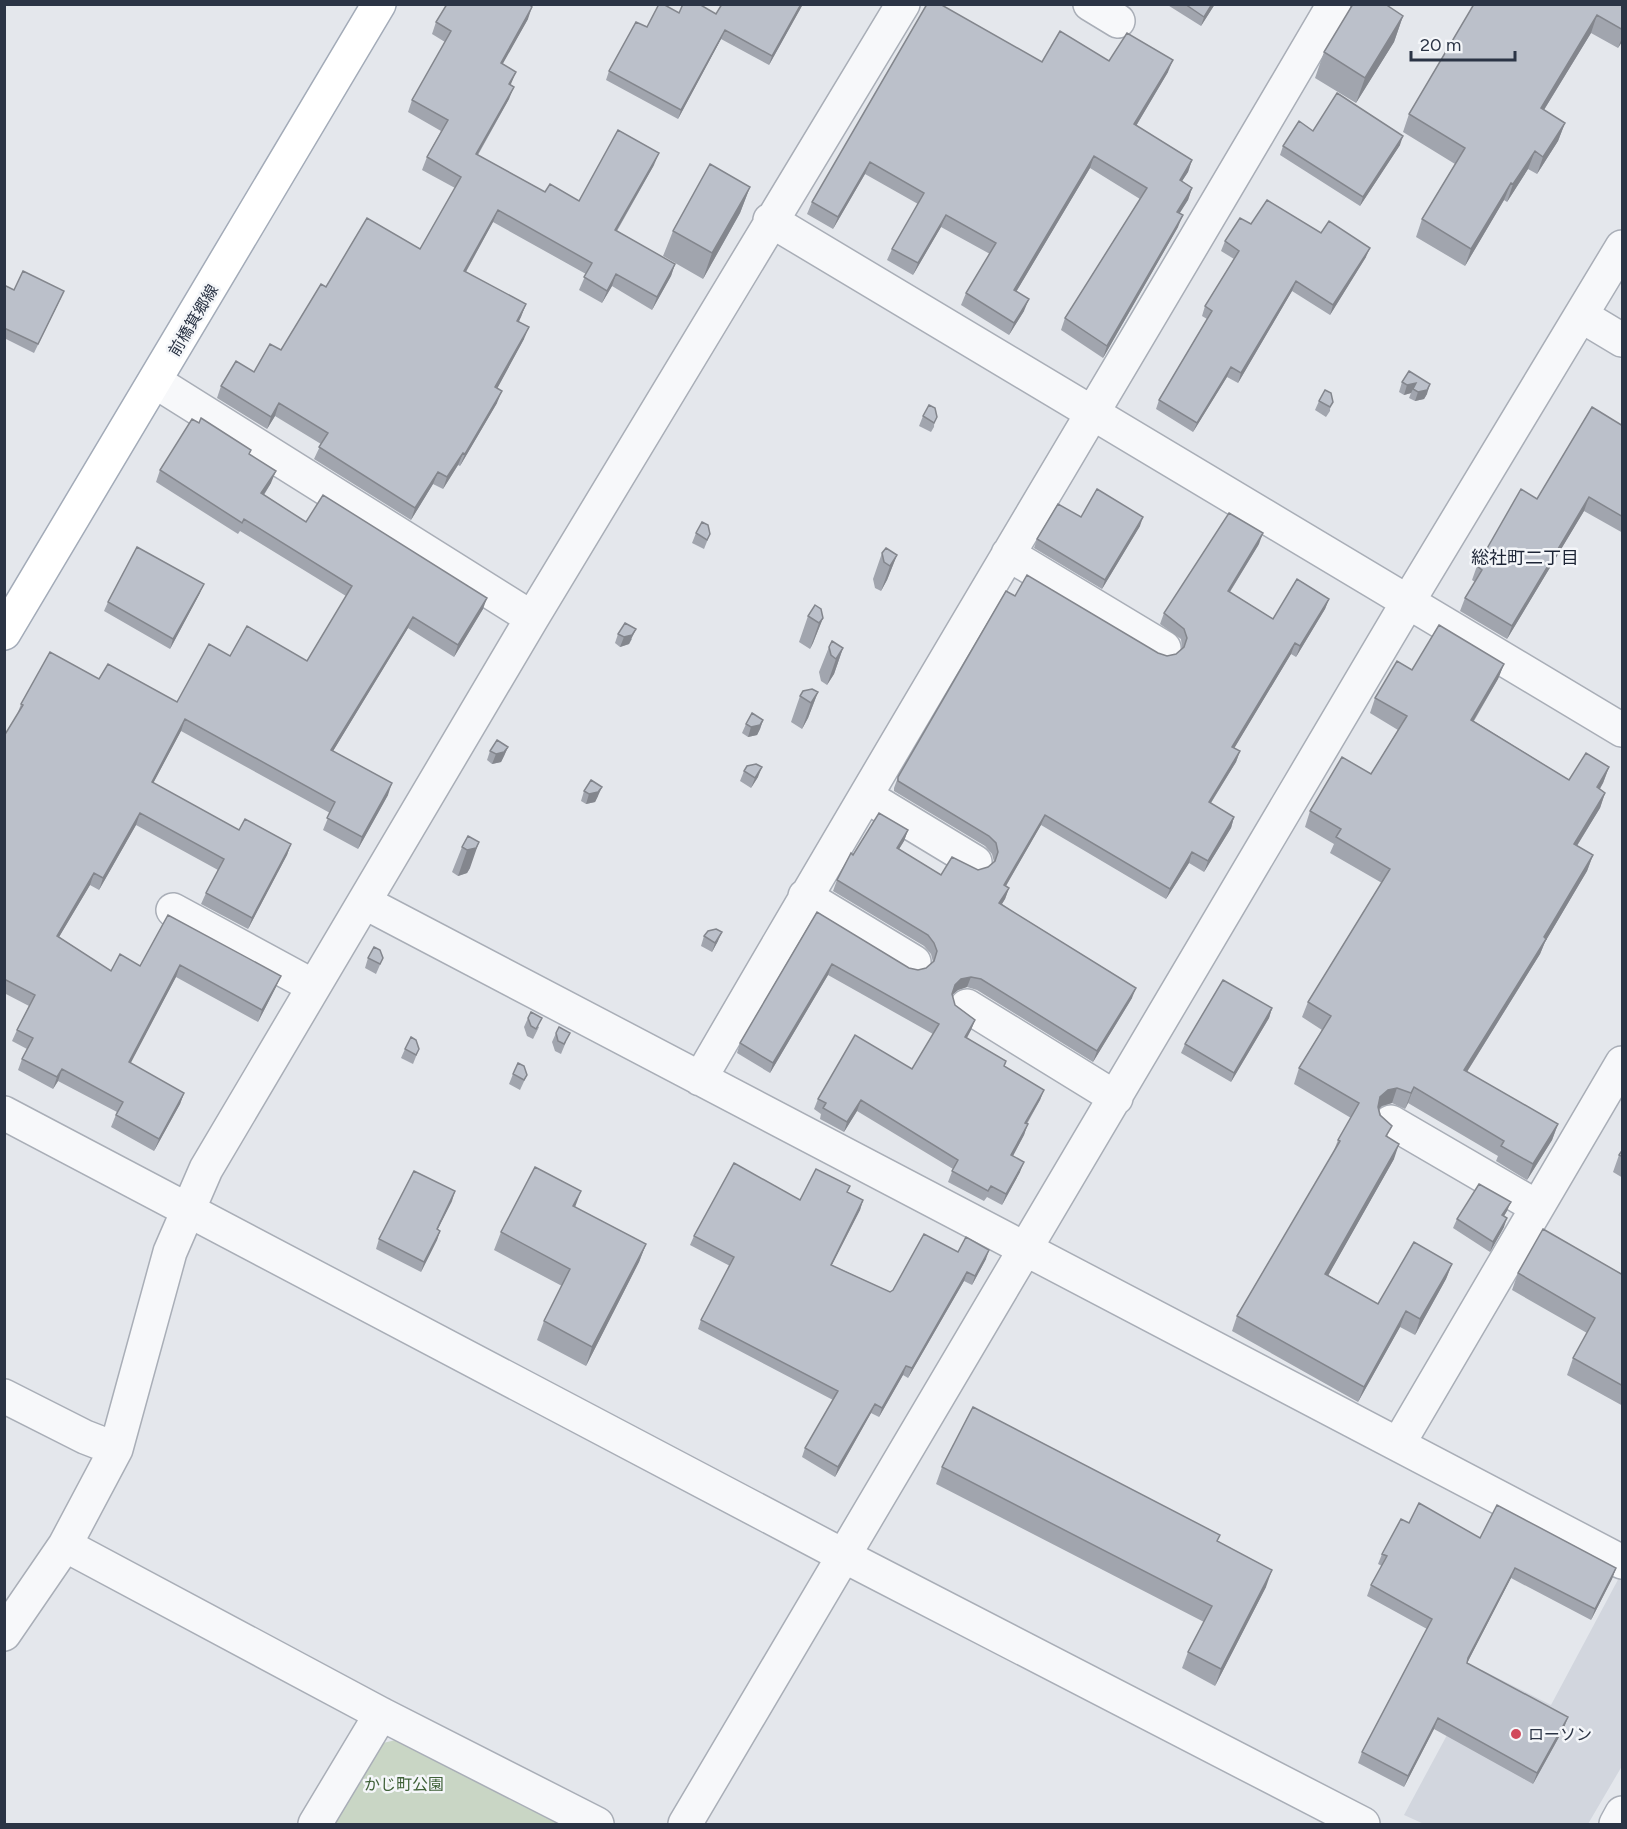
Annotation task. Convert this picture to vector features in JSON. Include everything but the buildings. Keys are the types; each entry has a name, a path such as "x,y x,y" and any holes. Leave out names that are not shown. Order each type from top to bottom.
{"main road":[{"name":"前橋箕郷線","path":"4,633 380,4"}],"street":[{"path":"4,1634 65,1545 116,1449 170,1252 206,1169 532,618 676,383 770,220 903,4"},
{"path":"1090,4 1118,21"},
{"path":"700,1079 805,896 1008,554 1093,416 1334,4"},
{"path":"770,220 1093,416 1409,600 1623,730"},
{"path":"685,1824 846,1557 1026,1247 1409,600 1623,247"},
{"path":"1582,316 1623,340"},
{"path":"156,382 532,618"},
{"path":"1008,554 1164,648"},
{"path":"866,796 975,862"},
{"path":"805,896 914,962"},
{"path":"364,902 1026,1247 1623,1562"},
{"path":"173,910 313,986"},
{"path":"967,1006 1116,1098"},
{"path":"1399,1443 1623,1063"},
{"path":"4,1113 190,1209 846,1557 1363,1824"},
{"path":"1392,1122 1537,1207"},
{"path":"4,1396 85,1437 116,1449"},
{"path":"65,1545 381,1714 597,1824"},
{"path":"315,1824 381,1714"},
{"path":"1616,1824 1623,1814"}],"shaded area":[{"path":"1621,1574 1622,1766 1588,1824 1424,1824 1404,1815 1482,1670 1551,1705"}],"green space":[{"name":"かじ町公園","path":"400,1739 562,1824 334,1824 383,1743"}],"place":[{"name":"ローソン","path":"1516,1734"}],"district":[{"name":"総社町二丁目","path":"1525,558"}]}
